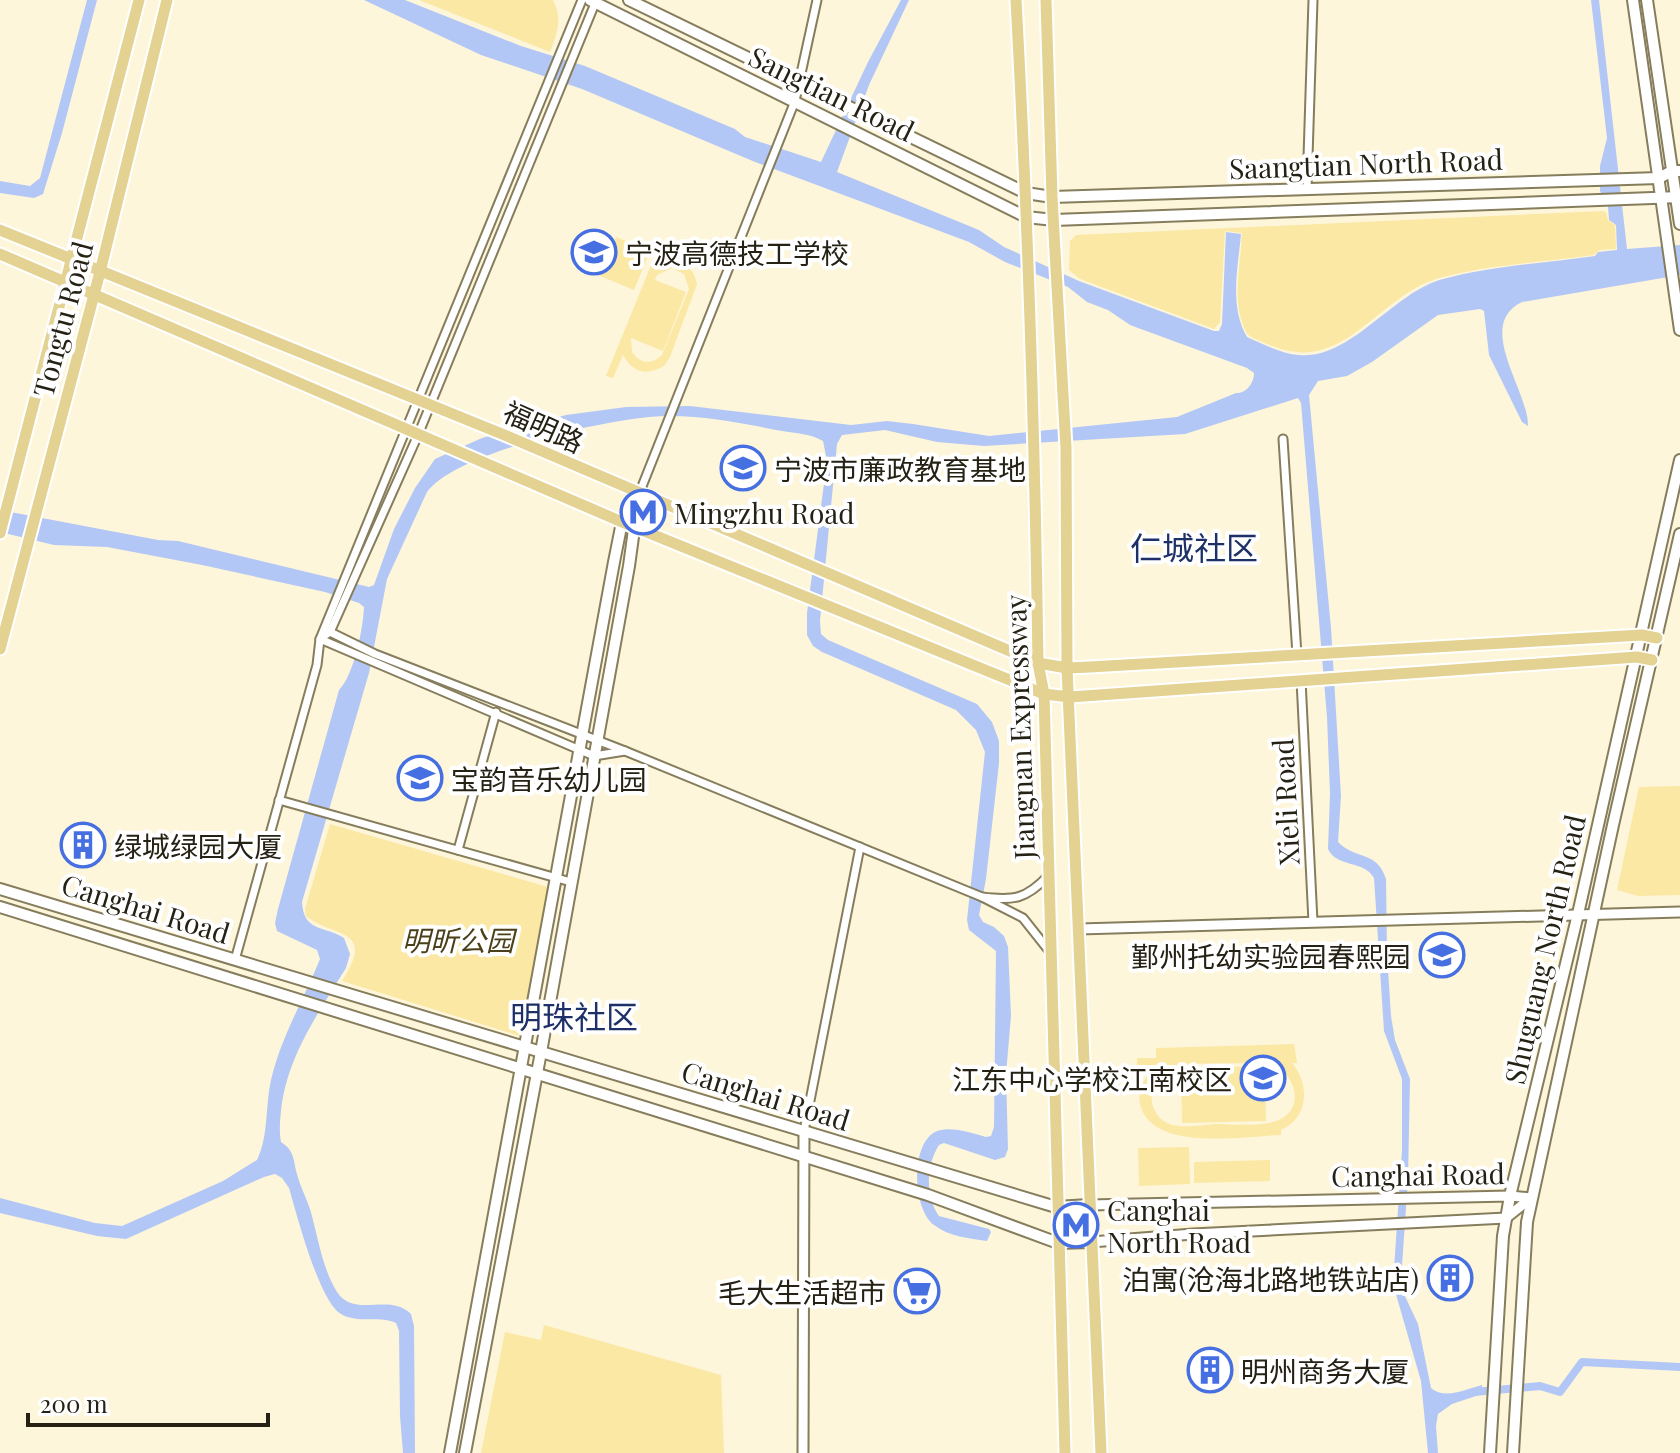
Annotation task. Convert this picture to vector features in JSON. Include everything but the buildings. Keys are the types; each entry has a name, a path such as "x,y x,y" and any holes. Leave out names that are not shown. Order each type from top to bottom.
{"main road":[{"name":"Tongtu Road","path":"0,533 139,0"},
{"name":"Tongtu Road","path":"0,649 100,272 167,0"},
{"name":"Sangtian Road","path":"629,0 1026,193 1052,197"},
{"name":"Jiangnan Expressway","path":"1016,0 1035,451 1038,663 1044,694 1065,1453"},
{"name":"Jiangnan Expressway","path":"1046,0 1052,197 1066,448 1067,668 1101,1453"},
{"path":"1633,0 1680,330"},
{"path":"1647,0 1676,171 1680,224"},
{"name":"Sangtian Road","path":"594,1 1026,217 1054,220"},
{"name":"Saangtian North Road","path":"1052,197 1659,178 1676,171"},
{"name":"Saangtian North Road","path":"1054,220 1678,197"},
{"name":"福明路","path":"1,231 425,402 1038,663 1067,668 1642,635 1657,638"},
{"name":"福明路","path":"1,254 622,522 1044,694 1070,697 1637,657"},
{"name":"Shuguang North Road","path":"1490,1453 1510,1196 1578,914 1680,460"},
{"path":"450,1453 622,522 639,494"},
{"path":"465,1453 541,1052 639,494"},
{"name":"Shuguang North Road","path":"1513,1453 1531,1198 1680,534"},
{"path":"1637,657 1652,660"},
{"name":"Canghai Road","path":"0,889 1056,1207 1089,1205"},
{"name":"Canghai Road","path":"0,907 928,1195 1058,1243 1091,1242"}],"street":[{"path":"412,432 582,0"},
{"path":"639,494 795,101 817,0"},
{"path":"1307,189 1313,0"},
{"path":"235,960 317,665 320,639 353,570 573,59 594,1"},
{"path":"1283,439 1297,655"},
{"path":"320,639 330,632 338,602"},
{"path":"330,632 344,645"},
{"path":"320,639 344,645 594,756 625,751"},
{"path":"374,658 625,751 982,897 1023,918 1050,952"},
{"name":"Xieli Road","path":"1301,680 1313,922"},
{"path":"458,850 498,702"},
{"path":"279,800 571,882"},
{"path":"803,1453 804,1131 860,847"},
{"path":"982,897 1005,899 1027,895 1048,876"},
{"path":"1079,929 1680,912"},
{"name":"Canghai Road","path":"1089,1205 1531,1198"},
{"name":"Canghai Road","path":"1091,1242 1506,1218 1531,1198"}],"green space":[{"path":"419,0 553,0 558,14 557,33 550,52"},
{"path":"1603,211 1615,225 1616,249 1600,250 1594,255 1474,270 1436,279 1415,288 1341,342 1321,350 1299,352 1275,347 1247,334 1238,297 1242,233 1225,231 1220,322 1214,329 1080,279 1069,270 1070,241 1076,235"},
{"path":"616,237 650,251 634,290 600,276"},
{"path":"658,248 666,251 662,262 684,263 694,274 697,284 670,357 664,366 646,372 631,366 623,355 613,378 606,376","holes":["672,268 684,274 689,289 662,355 646,362 632,352 631,338 663,351 686,292 655,280 657,275"]},
{"path":"1680,786 1680,895 1638,896 1617,890 1639,787"},
{"name":"明昕公园","path":"330,824 548,887 520,1036 342,981 352,964 353,943 347,936 306,916 305,909"},
{"path":"1294,1044 1297,1063 1292,1063 1304,1090 1302,1109 1290,1125 1281,1130 1281,1135 1203,1138 1164,1131 1150,1122 1141,1108 1139,1097 1141,1086 1153,1068 1137,1068 1137,1058 1156,1058 1156,1048","holes":["1217,1063 1268,1063 1277,1067 1291,1082 1295,1100 1286,1116 1276,1121 1254,1125 1177,1126 1163,1121 1153,1106 1156,1080 1170,1068"]},
{"path":"1265,1066 1266,1121 1182,1123 1181,1068"},
{"path":"1189,1147 1190,1184 1139,1186 1138,1148"},
{"path":"1270,1160 1270,1181 1194,1183 1194,1162"},
{"path":"544,1325 721,1375 724,1453 481,1453 505,1332 541,1340"}],"water":[{"path":"87,0 97,0 43,194 34,198 0,193 0,181 30,186 40,178"},
{"path":"364,0 405,0 521,46 585,66 735,129 745,137 821,162 901,0 909,0 869,85 837,172 979,230 1004,247 1079,281 1214,331 1219,331 1222,324 1226,232 1241,234 1236,300 1241,325 1247,337 1279,351 1299,355 1318,354 1336,347 1407,297 1443,279 1617,250 1616,225 1609,220 1608,207 1600,191 1600,166 1607,138 1591,0 1599,0 1627,249 1680,245 1680,275 1522,302 1509,312 1503,326 1503,342 1528,426 1522,422 1489,355 1484,311 1480,309 1438,315 1347,376 1318,381 1309,395 1331,628 1341,796 1338,842 1371,859 1386,879 1391,1016 1395,1040 1410,1079 1403,1292 1418,1324 1431,1388 1449,1393 1482,1385 1482,1394 1452,1404 1438,1414 1438,1453 1428,1453 1421,1381 1393,1284 1402,1150 1402,1079 1384,1031 1374,878 1370,872 1338,859 1328,849 1330,794 1327,717 1301,403 1298,398 1185,434 984,446 937,442 885,430 842,435 837,444 821,634 828,640 977,704 992,722 999,741 986,879 979,915 983,922 1004,936 1008,947 1011,1016 1006,1074 1008,1149 1005,1157 995,1160 944,1143 935,1153 929,1180 931,1199 939,1216 989,1229 991,1232 987,1241 953,1235 934,1225 921,1205 917,1176 922,1148 937,1131 955,1130 986,1137 991,1136 994,1127 996,951 969,930 967,920 985,752 976,730 956,710 822,652 813,646 807,635 807,613 827,461 823,441 803,434 682,416 626,420 530,441 467,464 443,477 427,492 387,579 369,673 302,902 311,924 344,938 350,954 346,968 305,1036 290,1072 281,1111 281,1142 293,1156 324,1262 337,1292 353,1304 393,1305 411,1314 414,1326 415,1453 403,1453 399,1331 396,1323 348,1317 333,1306 317,1276 289,1188 282,1178 275,1174 264,1177 126,1239 97,1236 0,1213 0,1198 95,1223 122,1226 223,1181 257,1160 275,1064 320,959 317,950 277,931 275,923 339,690 357,651 364,607 325,592 202,565 107,547 54,545 0,532 0,510 158,540 178,541 369,587 374,585 394,529 415,488 435,459 482,438 566,415 626,407 690,406 851,425 887,421 989,436 1177,417 1243,392 1253,380 1254,373 1247,368 1130,325 1108,310 1087,302 1068,287 1005,262 969,242 755,162 582,89 481,55"}],"waterway":[{"path":"1474,1392 1540,1386 1560,1392 1582,1362 1680,1367"}],"place":[{"name":"宁波高德技工学校","path":"594,252"},
{"name":"宁波市廉政教育基地","path":"743,468"},
{"name":"Mingzhu Road","path":"643,512"},
{"name":"宝韵音乐幼儿园","path":"420,778"},
{"name":"绿城绿园大厦","path":"83,845"},
{"name":"鄞州托幼实验园春熙园","path":"1442,955"},
{"name":"江东中心学校江南校区","path":"1263,1078"},
{"name":"Canghai North Road","path":"1076,1225"},
{"name":"泊寓(沧海北路地铁站店)","path":"1450,1278"},
{"name":"毛大生活超市","path":"917,1291"},
{"name":"明州商务大厦","path":"1210,1370"}],"district":[{"name":"仁城社区","path":"1194,546"},
{"name":"明珠社区","path":"574,1015"}]}
